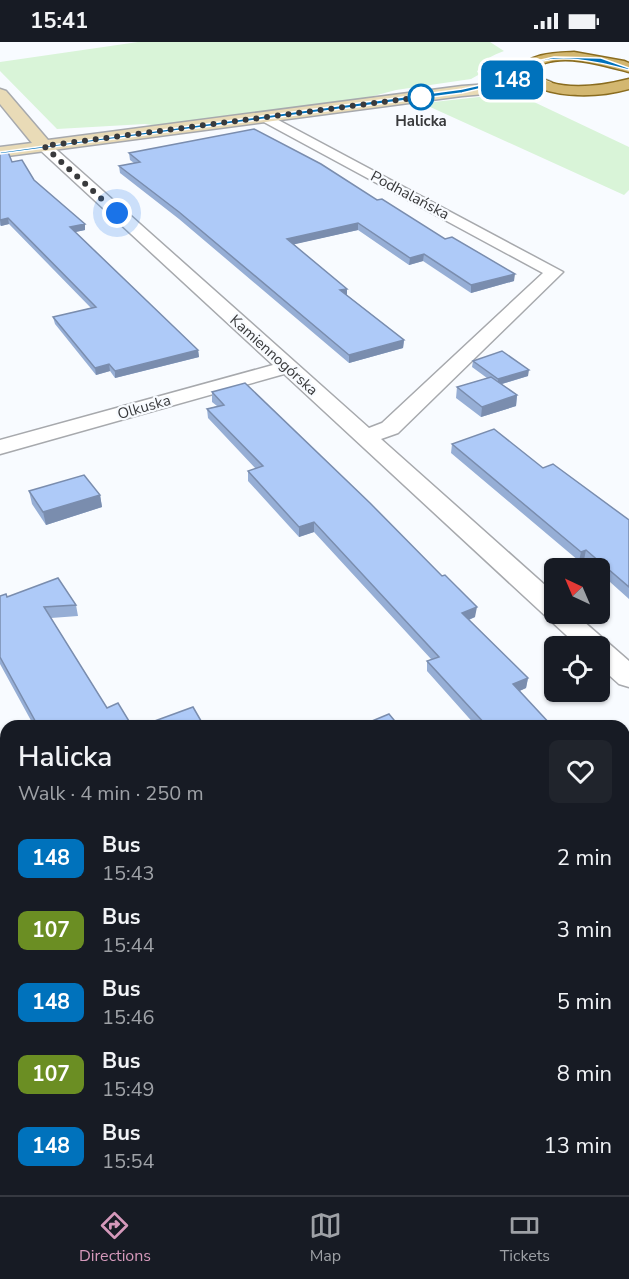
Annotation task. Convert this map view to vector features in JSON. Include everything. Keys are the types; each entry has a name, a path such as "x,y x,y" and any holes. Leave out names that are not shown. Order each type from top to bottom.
{"main road":[{"path":"542,42 574,57"},
{"path":"587,90 608,89 629,84 625,100 587,90 546,85 526,75 526,67 532,56 574,57 621,63 629,68"}],"street":[{"path":"462,91 526,75"},
{"path":"0,152 462,91 546,85"},
{"name":"Kamiennogórska","path":"0,94 44,146 544,599"},
{"name":"Podhalańska","path":"267,118 554,272 390,428 366,437"},
{"name":"Olkuska","path":"0,447 287,367"},
{"path":"571,624 584,636"},
{"path":"610,660 629,677"}],"green space":[{"path":"138,42 490,42 504,51 485,61 477,72 480,74 471,79 396,90 351,102 166,127 145,124 57,129 0,71 0,62"},
{"path":"515,93 629,147 629,190 624,195 428,106 434,102"}],"building":[{"path":"254,129 321,164 377,200 382,199 445,239 452,237 515,274 471,285 424,254 410,258 358,223 287,239 347,289 340,290 404,340 349,355 179,212 119,166 140,162 129,153"},
{"path":"8,152 12,162 22,160 34,180 85,224 70,227 198,350 115,371 109,364 95,368 53,317 96,307 8,218 0,220 0,153"},
{"path":"502,351 529,370 498,379 473,361"},
{"path":"491,377 517,395 482,407 457,387"},
{"path":"245,383 442,576 445,575 477,607 462,613 528,678 513,684 546,720 481,720 427,661 439,657 314,522 299,527 248,471 263,466 207,409 224,405 212,392"},
{"path":"494,429 543,468 553,464 629,520 629,587 610,571 610,558 595,558 586,550 581,552 452,444"},
{"path":"84,475 100,495 43,512 29,491"},
{"path":"58,578 76,605 44,607 107,708 118,703 128,720 35,720 0,657 0,596 6,594 7,597"},
{"path":"193,707 201,720 157,720"},
{"path":"389,714 394,720 374,720"}],"bus line":[{"name":"148","path":"0,152 462,91 518,78 526,75 524,71 530,64 554,58 588,58 614,62 629,68"}],"place":[{"name":"Halicka","path":"421,97"}],"route":[{"path":"117,213 44,146 421,97"}]}
